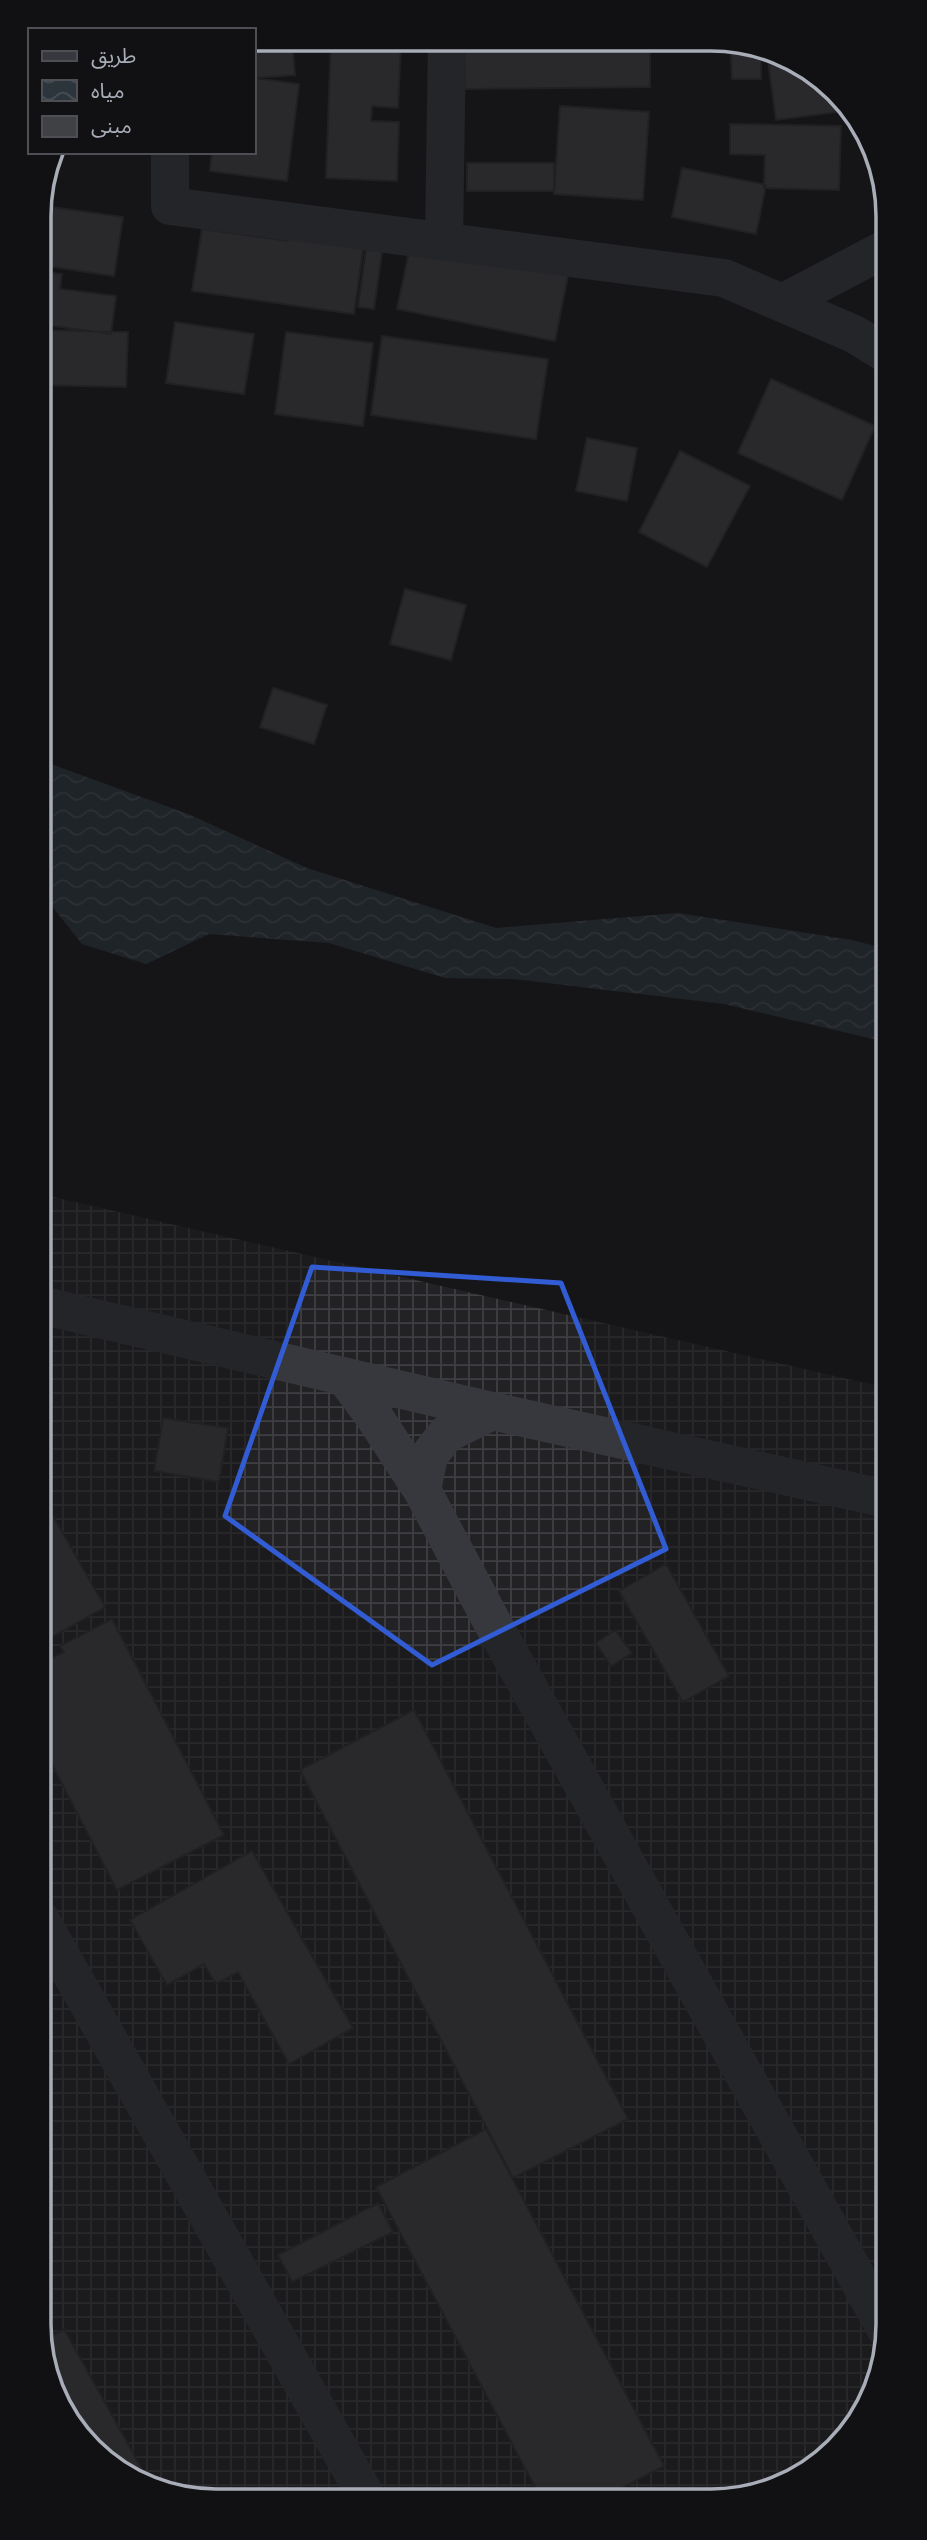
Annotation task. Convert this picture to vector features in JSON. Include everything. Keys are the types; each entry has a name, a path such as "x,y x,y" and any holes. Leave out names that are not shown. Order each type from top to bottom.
{"street":[{"path":"443,241 447,51"},
{"path":"170,154 170,206 724,278 854,334 876,347"},
{"path":"782,303 876,254"},
{"path":"51,1308 492,1411 876,1497"},
{"path":"344,1376 422,1490 876,2311"},
{"path":"422,1490 429,1456 446,1434 492,1411"},
{"path":"51,1938 362,2489"}],"highlighted area":[{"path":"312,1267 561,1283 666,1549 432,1665 225,1516"}],"shaded area":[{"path":"51,1197 876,1385 876,2335 871,2367 854,2407 842,2425 820,2448 794,2467 743,2486 711,2489 194,2488 163,2480 124,2461 99,2441 79,2416 60,2377 51,2335"}],"water":[{"path":"51,764 188,814 307,868 496,928 678,913 852,940 876,946 876,1040 724,1004 514,979 445,978 329,943 209,934 146,964 82,944 51,905"}],"building":[{"path":"256,51 293,51 295,75 256,78"},
{"path":"331,51 401,51 398,108 372,106 371,121 399,122 397,181 326,178"},
{"path":"464,51 650,51 650,87 465,89"},
{"path":"731,53 761,59 761,79 732,79"},
{"path":"768,62 812,85 838,110 838,112 776,120"},
{"path":"256,78 299,84 287,181 210,171 212,154 256,154"},
{"path":"560,106 649,112 643,200 554,194"},
{"path":"730,124 841,126 839,190 764,188 765,155 730,154"},
{"path":"467,163 554,163 554,191 467,191"},
{"path":"682,168 766,185 756,234 672,217"},
{"path":"51,207 123,217 114,276 51,267"},
{"path":"202,229 288,241 290,231 364,242 354,314 192,291"},
{"path":"412,238 569,270 555,341 397,309"},
{"path":"367,243 383,245 374,309 358,307"},
{"path":"51,273 62,274 60,289 116,296 111,334 51,326"},
{"path":"175,322 254,334 244,394 166,383"},
{"path":"51,330 128,332 126,387 51,385"},
{"path":"286,332 373,343 363,426 275,414"},
{"path":"382,336 548,359 536,439 371,415"},
{"path":"771,379 875,426 842,500 738,453"},
{"path":"587,438 637,448 627,501 576,491"},
{"path":"680,451 750,486 707,567 639,532"},
{"path":"405,589 466,605 451,660 390,644"},
{"path":"273,688 327,705 314,744 260,727"},
{"path":"163,1418 228,1428 219,1482 154,1471"},
{"path":"51,1512 105,1607 51,1637"},
{"path":"666,1564 729,1676 683,1702 619,1591"},
{"path":"112,1619 224,1835 117,1890 51,1762 51,1658 64,1652 60,1646"},
{"path":"615,1630 632,1653 611,1666 596,1643"},
{"path":"414,1710 628,2119 513,2178 300,1770"},
{"path":"252,1851 353,2028 289,2064 238,1972 216,1984 204,1964 167,1985 130,1920"},
{"path":"486,2129 664,2466 620,2489 536,2489 376,2187"},
{"path":"378,2203 393,2232 292,2282 278,2255"},
{"path":"64,2329 144,2472 107,2448 85,2425 68,2397 60,2377 51,2336"}]}
